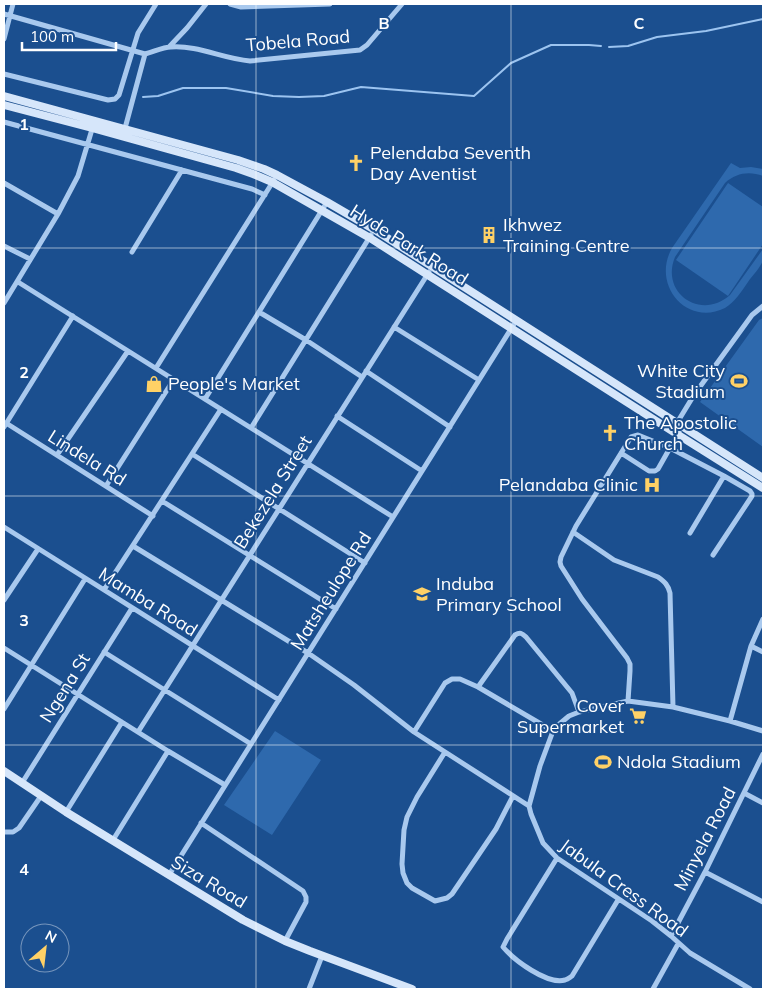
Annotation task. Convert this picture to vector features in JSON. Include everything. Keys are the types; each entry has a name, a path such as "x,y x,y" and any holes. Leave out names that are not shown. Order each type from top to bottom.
{"street":[{"path":"4,39 13,4"},
{"path":"4,74 108,100 115,99 119,95 138,32 156,4"},
{"path":"169,47 206,4"},
{"path":"230,4 241,7 330,4"},
{"name":"Tobela Road","path":"145,54 169,47 192,48 250,61 360,50 367,45 402,4"},
{"path":"4,14 145,54 124,133"},
{"name":"Hyde Park Road","path":"4,96 253,174 272,182 430,270"},
{"name":"Hyde Park Road","path":"4,105 93,124"},
{"path":"4,122 252,189 264,195"},
{"path":"4,303 58,214 78,176 93,124"},
{"name":"Hyde Park Road","path":"124,133 238,160 277,175 374,230 430,270 514,324 763,478"},
{"path":"132,252 182,170"},
{"path":"156,368 277,175"},
{"path":"4,183 58,214"},
{"path":"205,399 327,202"},
{"path":"251,428 374,230"},
{"path":"4,246 30,259"},
{"name":"Bekezela Street","path":"138,732 430,270"},
{"path":"18,282 393,517"},
{"path":"622,453 649,470 655,471 658,469 670,448 674,433 680,425 694,395 752,315 763,306"},
{"path":"259,312 362,377"},
{"path":"5,425 73,316"},
{"name":"Hyde Park Road","path":"514,324 674,433 763,488"},
{"name":"Matsheulope Rd","path":"169,875 514,324"},
{"path":"394,327 479,380"},
{"path":"57,455 128,351"},
{"path":"366,371 450,427"},
{"path":"106,486 174,379"},
{"path":"104,590 221,409"},
{"path":"337,416 422,471"},
{"name":"Lindela Rd","path":"5,425 57,455 152,516"},
{"path":"628,701 630,664 582,599 561,566 560,557 573,532 632,437 638,435 670,448 750,491 752,496 713,555"},
{"path":"192,454 365,563"},
{"path":"690,533 724,476"},
{"path":"162,500 336,609"},
{"name":"Mamba Road","path":"4,527 279,700"},
{"path":"573,532 614,560 658,577 668,586 670,593 673,707"},
{"path":"133,546 308,653 354,685 414,732 529,806 540,766 553,731 562,721 579,712 628,701 673,707 763,731"},
{"path":"4,600 38,549"},
{"path":"4,709 85,579"},
{"name":"Ngena St","path":"22,783 132,608"},
{"path":"730,721 751,646 763,619"},
{"path":"478,687 515,635 519,633 526,637 572,693 579,712"},
{"path":"751,646 763,652"},
{"path":"4,648 225,785"},
{"path":"104,652 251,744"},
{"path":"414,732 445,683 452,678 460,679 478,687 553,731"},
{"path":"66,812 122,722"},
{"path":"113,840 168,751"},
{"path":"445,752 417,797 404,830 403,873 407,883 412,888 435,901 447,898 452,894 496,829 513,796"},
{"name":"Minyela Road","path":"671,936 763,754"},
{"name":"Siza Road","path":"4,772 243,920 285,941 412,989"},
{"path":"744,792 763,803"},
{"path":"4,832 13,832 19,828 41,796"},
{"name":"Jabula Cress Road","path":"529,806 543,843 556,858 652,921 690,954 750,989"},
{"path":"201,823 304,890 306,902 285,941"},
{"path":"556,858 503,948 521,963 544,977 558,980 568,979 572,976 618,900"},
{"path":"705,872 763,902"},
{"path":"653,989 678,944"},
{"path":"310,989 322,956"},
{"path":"736,989 740,984"}],"shaded area":[{"path":"731,163 740,168 763,169 763,176 743,174 725,183 675,257 672,270 673,282 678,292 696,304 707,305 719,302 730,295 763,249 763,259 750,280 729,306 711,312 698,312 686,307 676,299 666,276 667,262 672,248"},
{"path":"728,183 763,207 763,244 728,296 676,260"},
{"name":"White City Stadium","path":"763,318 763,447 700,402 759,320"},
{"path":"275,731 321,760 272,835 224,805"}],"waterway":[{"path":"609,47 628,46 657,37 706,31 763,19"},
{"path":"143,97 158,96 183,88 226,88 273,96 324,96 361,87 474,96 511,63 551,45 601,46"}],"place":[{"name":"Pelendaba Seventh Day Aventist","path":"356,163"},
{"name":"Ikhwez Training Centre","path":"489,235"},
{"name":"White City Stadium","path":"739,381"},
{"name":"People's Market","path":"154,384"},
{"name":"The Apostolic Church","path":"610,433"},
{"name":"Pelandaba Clinic","path":"652,485"},
{"name":"Induba Primary School","path":"422,594"},
{"name":"Cover Supermarket","path":"638,716"},
{"name":"Ndola Stadium","path":"603,762"}]}
